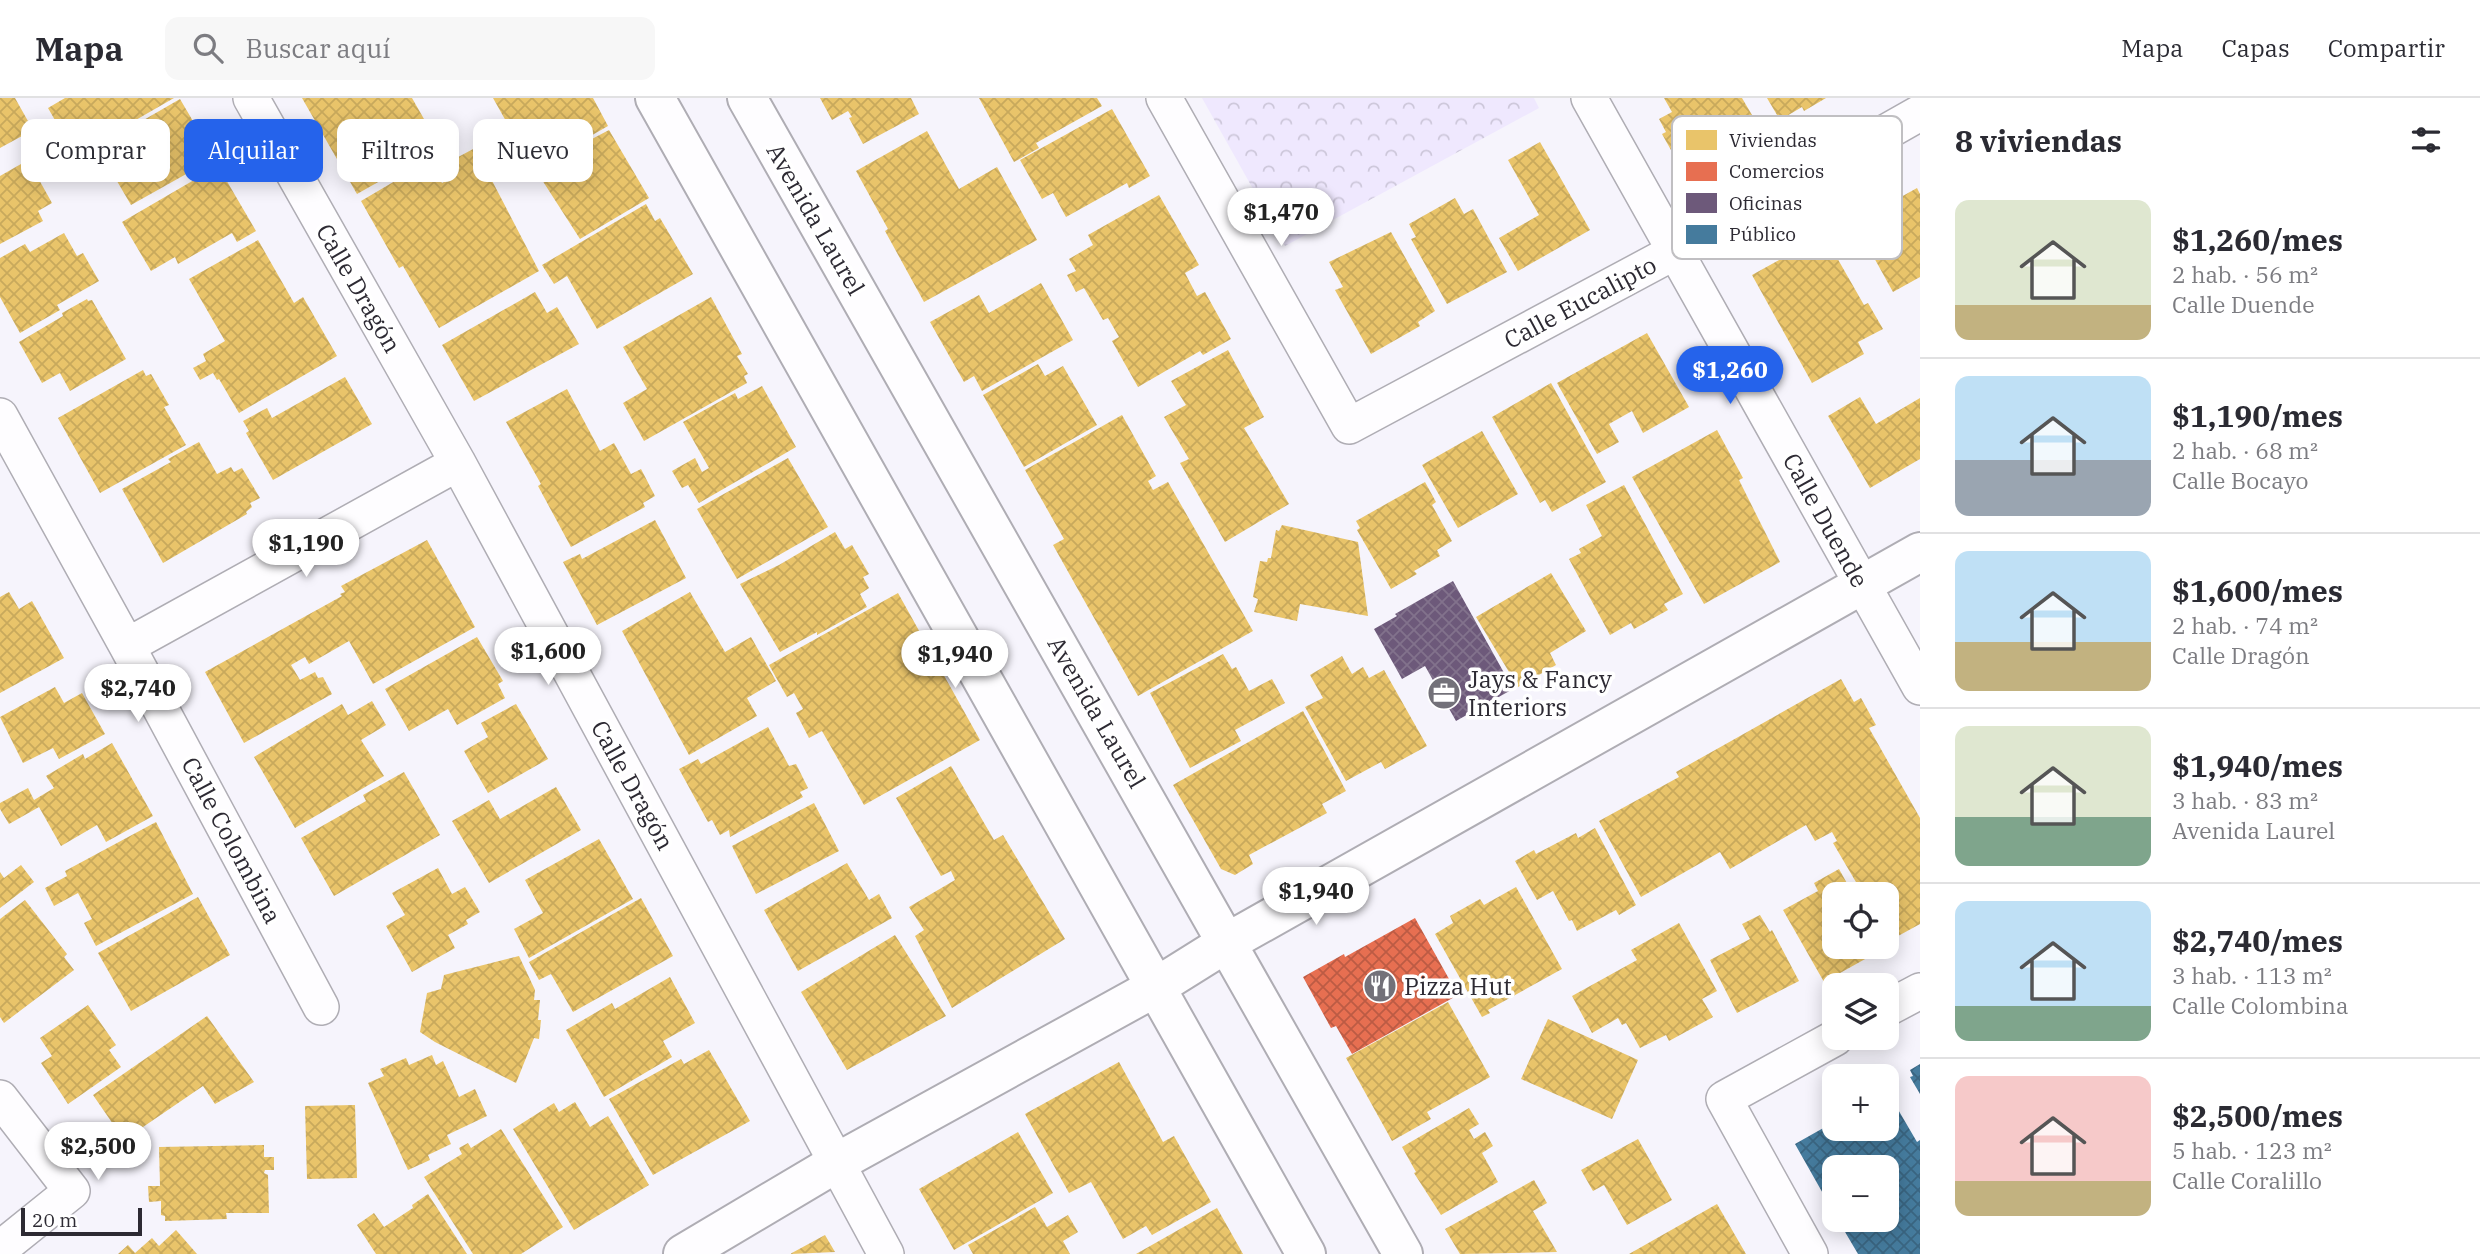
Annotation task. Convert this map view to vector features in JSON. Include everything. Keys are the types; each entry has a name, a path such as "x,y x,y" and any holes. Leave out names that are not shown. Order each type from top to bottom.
{"street":[{"name":"Calle Dragón","path":"251,98 458,463 886,1254"},
{"path":"655,98 1306,1254"},
{"name":"Avenida Laurel","path":"747,98 1403,1254"},
{"name":"Calle Eucalipto","path":"1164,98 1349,426 1672,253"},
{"name":"Calle Duende","path":"1589,98 1672,244"},
{"name":"Calle Eucalipto","path":"1902,123 1920,113"},
{"name":"Calle Duende","path":"1680,259 1920,687"},
{"name":"Calle Colombina","path":"0,416 321,1007"},
{"path":"127,646 458,463"},
{"path":"683,1254 838,1162 1156,987 1228,942 1920,552"},
{"path":"1899,1002 1920,991"},
{"path":"1810,1254 1724,1099 1822,1045"},
{"path":"0,1098 72,1191 0,1250"}],"green space":[{"path":"1202,98 1534,98 1539,108 1285,246"}],"building: Viviendas":[{"path":"0,98 15,98 27,119 21,119 21,137 0,148"},
{"path":"65,98 174,98 138,119 54,119 48,108"},
{"path":"302,98 412,98 424,119 337,119 337,159 323,135 323,119 314,119"},
{"path":"493,98 593,98 608,126 593,135 593,119 505,119"},
{"path":"820,98 911,98 919,114 863,144 848,111 832,120"},
{"path":"979,98 1097,98 1102,106 1036,143 1039,148 1014,162"},
{"path":"1664,98 1742,98 1753,116 1672,116 1672,152 1662,134 1666,132 1659,119 1672,112"},
{"path":"1767,98 1826,98 1804,111 1802,107 1787,116 1778,116"},
{"path":"180,99 192,119 184,119 184,175 131,205 118,182 170,182 170,119 145,119"},
{"path":"1112,109 1150,176 1129,188 1127,183 1066,217 1053,193 1042,199 1020,160"},
{"path":"609,130 649,198 580,239 543,182 593,182 593,138"},
{"path":"927,131 959,189 997,167 1037,240 924,302 856,171"},
{"path":"1540,142 1590,230 1518,271 1499,238 1539,215 1508,160"},
{"path":"473,149 473,182 493,182 539,271 439,328 403,266 399,268 361,201 393,182 459,182 459,157"},
{"path":"21,164 21,182 40,182 52,203 38,211 43,221 0,244 0,176"},
{"path":"191,182 227,182 256,231 237,242 232,233 178,264 175,257 151,271 122,222"},
{"path":"350,182 378,182 357,194"},
{"path":"1917,188 1920,194 1920,277 1893,292 1875,259 1902,259 1902,196"},
{"path":"1159,195 1199,265 1185,273 1197,296 1205,292 1231,339 1203,355 1200,351 1138,387 1112,341 1119,337 1108,318 1103,320 1084,288 1076,292 1067,275 1076,271 1069,259 1093,245 1088,235"},
{"path":"1455,198 1464,214 1473,209 1507,272 1447,304 1411,239 1416,237 1409,224"},
{"path":"646,204 655,221 660,218 693,274 597,329 567,276 554,284 542,265"},
{"path":"1391,232 1435,311 1418,322 1420,326 1371,354 1335,290 1343,287 1329,262"},
{"path":"64,233 77,256 83,253 99,281 57,305 60,310 20,333 0,297 0,258 25,244 30,252"},
{"path":"258,240 294,303 303,297 337,356 239,413 213,373 200,380 193,368 206,361 203,354 225,341 189,279"},
{"path":"1781,259 1838,259 1864,305 1868,303 1883,329 1858,342 1864,354 1812,383 1752,275"},
{"path":"1041,283 1073,340 982,391 974,376 964,382 930,322 979,295 989,313"},
{"path":"535,292 547,313 557,307 579,344 474,401 442,345"},
{"path":"711,297 742,354 737,356 748,374 744,376 747,383 644,441 623,403 647,389 623,347"},
{"path":"87,299 92,300 126,359 70,391 60,373 42,383 19,342"},
{"path":"1647,333 1689,407 1643,433 1632,411 1609,424 1619,442 1597,454 1557,383"},
{"path":"1228,350 1264,417 1244,428 1289,504 1225,542 1180,463 1189,459 1164,417 1186,405 1171,381"},
{"path":"1038,364 1045,376 1063,366 1097,425 1024,467 983,395"},
{"path":"143,370 146,376 151,374 169,405 164,407 186,445 100,493 58,418"},
{"path":"345,377 372,424 273,480 246,433 249,431 243,421 267,408 272,418"},
{"path":"1551,383 1606,482 1552,512 1545,500 1540,503 1492,417"},
{"path":"762,386 796,447 699,503 688,485 682,488 672,471 695,458 702,472 709,468 683,422 735,393 738,399"},
{"path":"567,389 600,451 614,443 631,474 641,469 655,496 643,503 645,507 571,547 538,486 541,484 506,422"},
{"path":"1860,397 1876,424 1920,398 1920,459 1870,488 1828,416"},
{"path":"1122,415 1156,476 1148,481 1153,490 1168,482 1253,631 1138,696 1053,545 1064,539 1025,470"},
{"path":"1717,430 1743,478 1739,480 1780,562 1704,604 1632,477"},
{"path":"1482,431 1518,494 1458,528 1422,465"},
{"path":"199,442 217,474 231,467 234,472 242,468 260,498 250,503 252,507 247,514 163,563 122,489 171,462 168,459"},
{"path":"788,458 828,527 737,579 697,509"},
{"path":"1425,482 1436,502 1432,505 1452,541 1437,550 1440,556 1391,589 1357,530 1360,528 1356,521"},
{"path":"1624,485 1683,594 1664,604 1668,610 1634,629 1631,623 1610,635 1569,559 1581,553 1579,549 1602,536 1586,505"},
{"path":"655,520 686,578 597,625 563,562 580,554 582,559"},
{"path":"1282,525 1358,542 1368,616 1300,604 1297,621 1254,612 1258,599 1253,597 1260,561 1267,562 1268,558 1271,558 1276,530 1279,531"},
{"path":"835,532 845,549 852,545 869,574 863,577 869,588 860,594 867,607 780,652 740,584"},
{"path":"427,540 475,627 373,684 349,641 309,664 305,657 291,665 300,680 315,672 318,678 323,677 332,694 244,743 205,672 342,596 340,594 345,592 341,586"},
{"path":"1551,573 1586,631 1550,653 1556,665 1518,687 1476,617"},
{"path":"9,592 19,609 32,601 64,658 0,693 0,597"},
{"path":"690,592 725,652 751,637 776,681 747,698 757,716 689,755 622,631"},
{"path":"898,593 980,740 864,805 822,731 809,738 796,713 803,709 794,693 787,697 769,665"},
{"path":"477,637 503,681 498,684 505,698 457,725 448,709 409,731 385,689"},
{"path":"1223,654 1232,669 1236,667 1249,691 1272,679 1285,703 1235,730 1241,741 1190,768 1150,693"},
{"path":"1342,656 1352,674 1363,667 1369,678 1384,670 1427,746 1385,769 1381,762 1346,781 1305,707 1323,698 1310,675"},
{"path":"1841,679 1854,702 1861,698 1876,725 1869,728 1920,818 1920,924 1899,936 1899,882 1856,882 1833,843 1837,841 1832,832 1815,841 1806,825 1730,869 1720,852 1641,897 1599,821 1679,777 1676,772"},
{"path":"55,687 64,703 82,693 105,734 59,759 53,748 23,763 0,717"},
{"path":"372,701 386,725 361,740 384,776 295,828 254,757 342,704 348,715"},
{"path":"516,704 548,759 488,793 464,751 488,737 481,723"},
{"path":"1303,711 1346,791 1322,804 1327,813 1249,855 1253,864 1235,875 1221,869 1173,785"},
{"path":"768,727 789,766 796,764 808,788 800,792 803,797 730,837 729,830 720,835 712,820 708,822 679,769 698,759 701,764"},
{"path":"112,743 153,816 106,842 97,825 61,846 39,807 9,824 0,809 0,803 28,788 34,800 54,788 46,776 83,754 85,759"},
{"path":"951,766 994,840 1003,835 1065,939 952,1008 915,936 924,930 909,907 955,880 951,871 941,876 896,798"},
{"path":"404,772 440,835 334,896 301,838 366,801 363,795"},
{"path":"556,787 581,830 489,883 452,821 489,800 500,819"},
{"path":"814,803 839,851 756,894 732,846"},
{"path":"156,822 193,894 96,946 84,923 92,919 78,893 54,906 45,888 67,876 65,871"},
{"path":"1595,828 1636,905 1619,915 1616,910 1577,931 1553,891 1537,900 1515,861 1534,850 1536,854 1576,833 1578,838"},
{"path":"599,839 633,899 529,958 514,929 543,913 525,880"},
{"path":"847,863 869,900 879,894 892,918 798,971 764,910"},
{"path":"21,865 34,882 0,908 0,872 4,878"},
{"path":"438,868 452,894 465,887 480,912 466,920 468,924 448,935 455,948 412,972 386,926 405,915 392,893"},
{"path":"1839,869 1846,882 1822,882 1822,959 1865,959 1840,973 1822,973 1822,978 1783,910 1818,891 1814,883"},
{"path":"1516,887 1562,969 1488,1010 1490,1013 1482,1017 1435,934 1453,923 1450,916 1480,899 1484,905"},
{"path":"198,897 230,955 131,1011 98,953"},
{"path":"641,898 673,956 573,1012 551,974 539,980 529,962"},
{"path":"25,900 67,954 64,957 74,970 4,1023 0,1017 0,919"},
{"path":"1760,915 1770,932 1772,930 1799,981 1737,1013 1710,960 1750,939 1742,924"},
{"path":"1679,923 1717,991 1702,999 1713,1017 1669,1041 1666,1035 1640,1048 1626,1023 1622,1025 1618,1018 1592,1033 1572,996 1637,960 1631,950"},
{"path":"895,935 946,1016 847,1070 801,992"},
{"path":"519,956 535,990 534,1000 540,1000 538,1020 541,1020 539,1039 534,1038 516,1083 420,1032 427,993 441,989 444,975"},
{"path":"670,977 695,1023 663,1041 672,1057 604,1097 566,1030 612,1003 615,1009"},
{"path":"1448,1002 1490,1077 1427,1112 1431,1119 1392,1141 1346,1058"},
{"path":"88,1005 116,1045 109,1050 121,1067 68,1104 41,1063 52,1056 40,1038"},
{"path":"207,1016 254,1082 215,1104 203,1086 124,1140 93,1095"},
{"path":"1548,1019 1638,1060 1612,1119 1521,1079"},
{"path":"709,1050 750,1121 653,1175 609,1099 681,1059 684,1064"},
{"path":"432,1055 436,1065 443,1061 459,1097 475,1089 487,1116 447,1135 451,1144 428,1155 430,1160 408,1170 368,1083 384,1076 380,1069 406,1058 409,1065"},
{"path":"1119,1062 1163,1142 1174,1136 1211,1202 1152,1235 1146,1226 1123,1239 1091,1182 1069,1193 1025,1114"},
{"path":"575,1102 590,1127 608,1116 649,1185 574,1230 513,1129 554,1103 559,1112"},
{"path":"355,1105 357,1178 307,1179 305,1106"},
{"path":"1469,1108 1479,1124 1469,1130 1474,1139 1485,1132 1493,1146 1482,1153 1498,1182 1441,1215 1414,1173 1416,1172 1402,1147"},
{"path":"501,1129 563,1227 521,1254 473,1254 424,1177 462,1154 459,1148 468,1143 471,1148"},
{"path":"1018,1132 1053,1193 954,1250 919,1189"},
{"path":"1638,1139 1672,1200 1627,1225 1604,1185 1593,1191 1581,1170"},
{"path":"264,1145 264,1157 274,1157 274,1170 265,1170 264,1173 268,1175 269,1213 226,1213 227,1219 165,1221 165,1216 161,1215 161,1201 149,1202 148,1186 160,1186 159,1147"},
{"path":"1534,1180 1547,1203 1533,1211 1557,1252 1460,1254 1445,1229"},
{"path":"428,1194 467,1254 376,1254 357,1225 374,1213 384,1227 413,1208 412,1205"},
{"path":"1717,1204 1746,1254 1629,1254"},
{"path":"1035,1207 1047,1227 1068,1215 1078,1232 1063,1241 1070,1254 973,1254 968,1245"},
{"path":"1217,1208 1243,1254 1136,1254"},
{"path":"176,1230 197,1254 118,1254 128,1245 135,1253 152,1238 159,1246"},
{"path":"825,1235 835,1252 790,1254"}],"building: Comercios":[{"name":"Pizza Hut","path":"1415,918 1458,995 1352,1054 1336,1026 1331,1028 1303,977"}],"building: Oficinas":[{"path":"1453,581 1513,689 1456,721 1425,666 1402,679 1374,629"}],"building: Público":[{"path":"1920,1064 1920,1094 1910,1077 1913,1076 1910,1070"},
{"path":"1899,1111 1917,1142 1920,1140 1920,1254 1858,1254 1845,1232 1899,1232 1899,1155 1822,1155 1822,1192 1795,1144 1822,1129 1822,1141 1899,1141"}],"place":[{"name":"Jays & Fancy Interiors","path":"1444,693"},
{"name":"Pizza Hut","path":"1380,986"}]}
